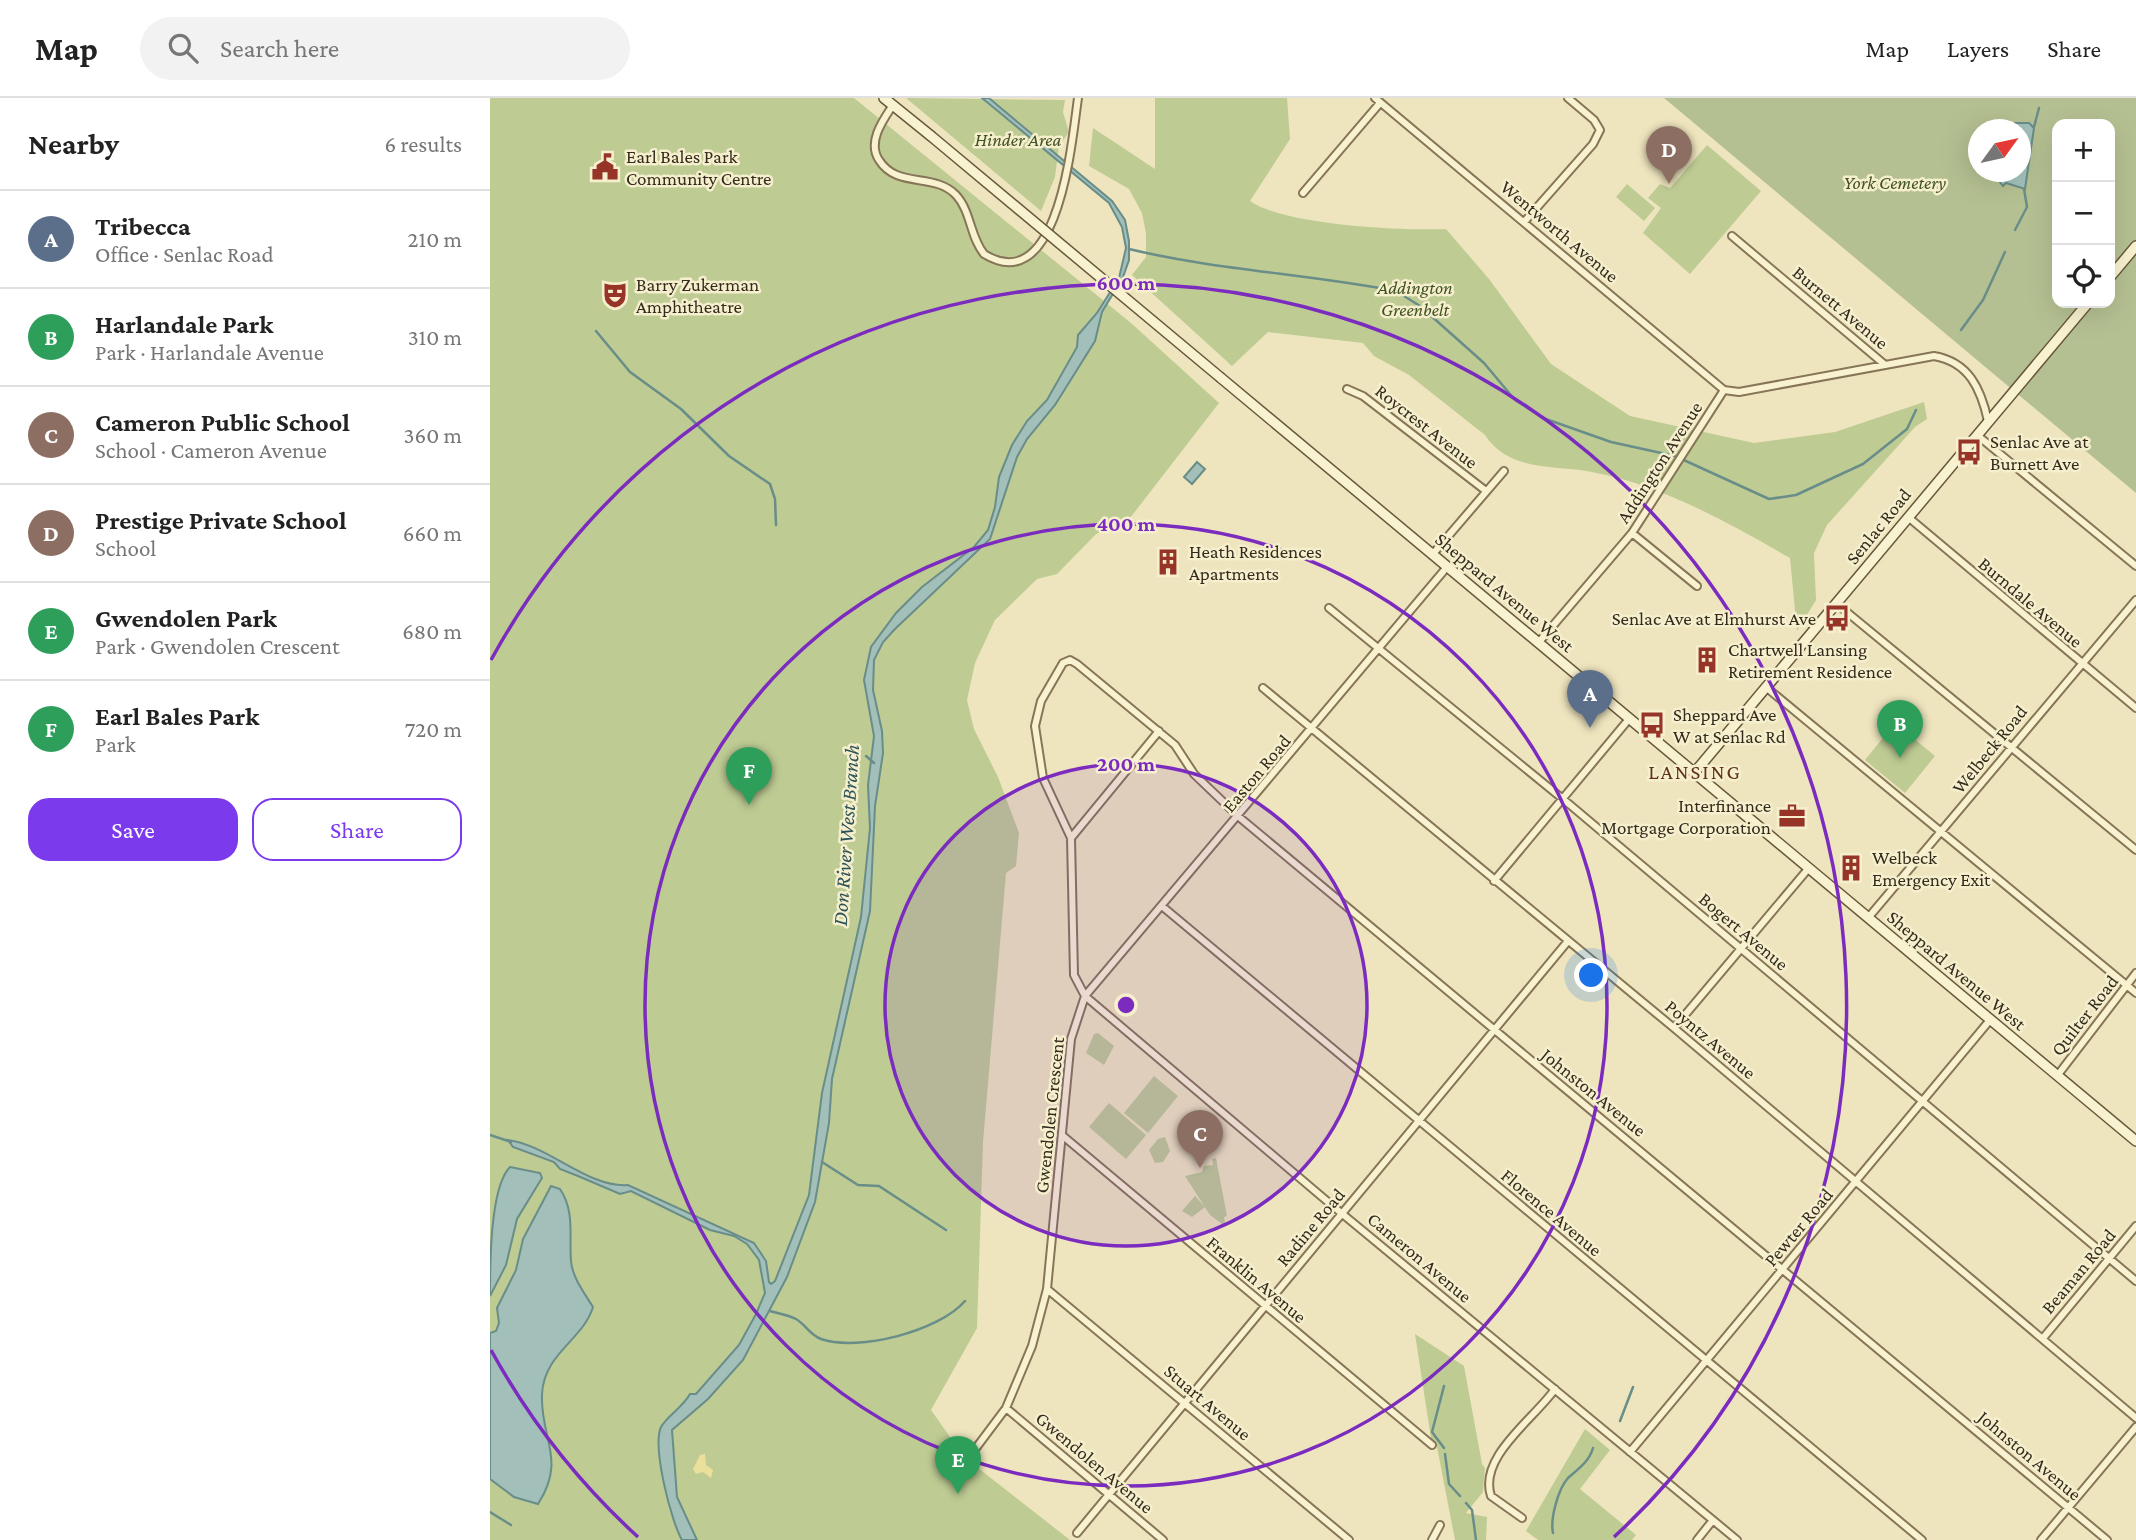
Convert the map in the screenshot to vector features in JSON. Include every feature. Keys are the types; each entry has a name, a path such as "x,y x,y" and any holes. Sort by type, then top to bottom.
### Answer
{"main road":[{"name":"Sheppard Avenue West","path":"884,98 2136,1141"},
{"path":"2115,271 2136,246"},
{"name":"Senlac Road","path":"1695,772 2084,308"}],"street":[{"path":"893,105 874,141 880,162 892,174 938,185 955,194 963,206 978,247 992,258 1014,262 1040,246 1055,219 1071,148 1078,98"},
{"path":"1525,221 1593,144 1600,130 1594,120 1568,98"},
{"path":"1303,193 1377,100"},
{"name":"Wentworth Avenue","path":"1377,100 1724,390"},
{"name":"Burnett Avenue","path":"1732,236 1884,364 1934,356 1951,359 1972,378 1988,421"},
{"name":"Addington Avenue","path":"1539,642 1632,533 1724,390 1739,392 1884,364"},
{"name":"Roycrest Avenue","path":"1347,389 1363,396 1486,491"},
{"path":"1978,435 2136,566"},
{"path":"1432,555 1504,471"},
{"name":"Burndale Avenue","path":"1908,517 2080,664 2136,708"},
{"path":"1632,533 1697,586"},
{"name":"Easton Road","path":"1085,996 1313,730 1447,567"},
{"name":"Welbeck Road","path":"1868,918 2136,600"},
{"path":"1837,604 2136,850"},
{"name":"Bogert Avenue","path":"1329,608 1562,799 2136,1281"},
{"name":"Johnston Avenue","path":"1071,838 1043,778 1035,726 1041,701 1063,663 1070,660 1175,745 1194,775 1239,817 2107,1540"},
{"name":"Poyntz Avenue","path":"1263,688 2044,1337 2136,1418"},
{"path":"1767,688 2136,993"},
{"path":"1494,881 1629,719"},
{"path":"1085,996 1074,975 1071,838 1159,731"},
{"path":"1674,1028 1808,869"},
{"name":"Florence Avenue","path":"1163,907 1922,1540"},
{"name":"Radine Road","path":"1077,1533 1568,941"},
{"name":"Quilter Road","path":"2057,1076 2136,973"},
{"name":"Gwendolen Crescent","path":"973,1452 1006,1408 1032,1346 1047,1289 1071,1039 1085,996"},
{"name":"Cameron Avenue","path":"1085,996 1341,1213 1737,1540"},
{"name":"Pewter Road","path":"1630,1452 1990,1020"},
{"name":"Franklin Avenue","path":"1063,1136 1432,1445"},
{"name":"Beaman Road","path":"2044,1337 2136,1226"},
{"name":"Stuart Avenue","path":"1047,1289 1349,1540"},
{"path":"1522,1518 1491,1496 1488,1472 1495,1459 1555,1389"},
{"name":"Gwendolen Avenue","path":"1006,1408 1163,1540"},
{"path":"2041,1540 2136,1427"},
{"path":"1697,1540 1713,1520"},
{"path":"1432,1540 1440,1524"}],"green space":[{"path":"490,98 854,98 1131,323 1219,403 1130,518 1096,534 1057,574 1037,579 995,620 975,663 967,700 974,729 998,777 1019,833 1016,866 1006,873 983,1142 977,1328 931,1410 964,1457 1070,1540 490,1540"},
{"name":"Hinder Area","path":"906,98 1065,100 1063,112 1069,132 1059,146 1055,177 1041,211"},
{"name":"Addington Greenbelt","path":"1155,98 1287,98 1290,139 1250,201 1266,209 1315,221 1402,229 1446,229 1489,279 1551,364 1630,416 1754,443 1835,432 1924,402 1927,419 1915,427 1827,525 1814,553 1816,600 1797,631 1790,558 1719,519 1644,486 1592,472 1533,465 1506,455 1409,375 1374,356 1363,343 1268,332 1232,366 1132,275 1146,257 1146,233 1142,213 1129,189 1089,166 1093,128 1155,169"},
{"name":"York Cemetery","path":"1664,98 2136,98 2136,493"},
{"path":"1707,145 1761,191 1690,274 1643,233 1661,208 1648,198 1660,184 1670,188"},
{"path":"1627,184 1655,208 1644,221 1616,197"},
{"path":"1895,723 1935,756 1905,793 1865,760"},
{"path":"1098,1033 1114,1046 1104,1065 1086,1053 1094,1034"},
{"path":"1154,1076 1178,1096 1148,1133 1124,1113"},
{"path":"1109,1103 1146,1135 1126,1159 1089,1127"},
{"path":"1165,1137 1170,1151 1163,1162 1155,1163 1149,1150 1158,1139"},
{"path":"1216,1158 1227,1216 1224,1217 1226,1227 1210,1215 1185,1176 1202,1172 1204,1166 1213,1165 1212,1159"},
{"path":"1195,1196 1205,1207 1192,1217 1182,1211"},
{"path":"1415,1334 1464,1366 1482,1464 1485,1468 1483,1492 1466,1513 1487,1517 1486,1540 1455,1540 1437,1447 1432,1445"},
{"path":"1585,1429 1610,1450 1580,1489 1636,1535 1632,1540 1538,1540 1526,1531"}],"sand":[{"path":"705,1454 706,1465 713,1470 711,1478 703,1472 696,1474 693,1469 700,1455"}],"water":[{"path":"982,98 989,98 1112,201 1125,220 1129,260 1123,277 1102,312 1095,341 1055,405 1027,439 1017,457 990,539 895,629 883,642 874,660 873,690 882,731 883,753 875,806 870,911 832,1079 829,1123 815,1202 787,1277 743,1360 708,1399 672,1430 677,1497 697,1540 682,1540 664,1484 659,1450 661,1427 690,1394 696,1394 739,1345 765,1293 759,1260 747,1244 734,1236 710,1230 631,1191 620,1194 560,1169 554,1162 513,1147 508,1140 539,1150 598,1180 628,1185 754,1243 766,1261 769,1282 771,1284 775,1281 809,1195 822,1093 861,917 870,828 868,785 874,736 864,680 871,647 896,613 922,587 974,547 988,530 995,507 999,477 1012,445 1027,421 1047,400 1077,347 1078,335 1097,313 1119,278 1126,248 1122,227 1109,203"},
{"path":"2031,125 2034,128 2031,148"},
{"path":"2000,182 2026,182 2025,189 2006,183 2003,186"},
{"path":"1197,462 1205,469 1192,484 1184,477"},
{"path":"510,1167 540,1173 542,1178 517,1219 506,1265 490,1296 495,1208 503,1177"},
{"path":"551,1186 560,1189 565,1197 570,1224 572,1267 579,1285 593,1307 581,1329 556,1357 544,1380 542,1410 550,1449 551,1474 538,1504 514,1497 490,1479 490,1333 496,1331 499,1323 497,1308 516,1270 523,1239"}],"waterway":[{"path":"2034,127 2039,108"},
{"path":"2015,230 2027,207 2024,189"},
{"path":"1129,249 1195,262 1396,291 1420,306 1484,363 1515,400 1543,418 1611,442 1675,456 1769,499 1796,495 1863,464 1907,429 1916,410"},
{"path":"1961,330 1983,300 2005,252"},
{"path":"596,331 630,372 681,409 729,456 770,484 775,499 776,525"},
{"name":"Don River West Branch","path":"866,756 874,763"},
{"path":"490,1135 511,1142"},
{"path":"822,1162 858,1185 879,1186 946,1230"},
{"path":"770,1311 796,1319 821,1339 856,1343 876,1341 918,1330 953,1312 965,1301"},
{"path":"1444,1386 1432,1432 1444,1448"},
{"path":"1620,1421 1633,1387"},
{"path":"1553,1533 1554,1512 1561,1489 1568,1478 1586,1461 1593,1448"},
{"path":"1445,1454 1449,1484 1460,1496"},
{"path":"1466,1503 1472,1510 1476,1540"},
{"path":"490,1512 511,1525"}],"place":[{"name":"Earl Bales Park Community Centre","path":"605,167"},
{"name":"Prestige Private School","path":"1669,184"},
{"name":"Barry Zukerman Amphitheatre","path":"615,295"},
{"name":"Senlac Ave at Burnett Ave","path":"1969,452"},
{"name":"Heath Residences Apartments","path":"1168,562"},
{"name":"Senlac Ave at Elmhurst Ave","path":"1837,618"},
{"name":"Chartwell Lansing Retirement Residence","path":"1707,660"},
{"name":"Sheppard Ave W at Senlac Rd","path":"1652,725"},
{"name":"Tribecca","path":"1590,728"},
{"name":"Harlandale Park","path":"1900,758"},
{"name":"Earl Bales Park","path":"749,805"},
{"name":"Interfinance Mortgage Corporation","path":"1792,816"},
{"name":"Welbeck Emergency Exit","path":"1851,868"},
{"name":"Cameron Public School","path":"1200,1168"},
{"name":"Gwendolen Park","path":"958,1494"}],"district":[{"name":"LANSING","path":"1695,772"}]}
